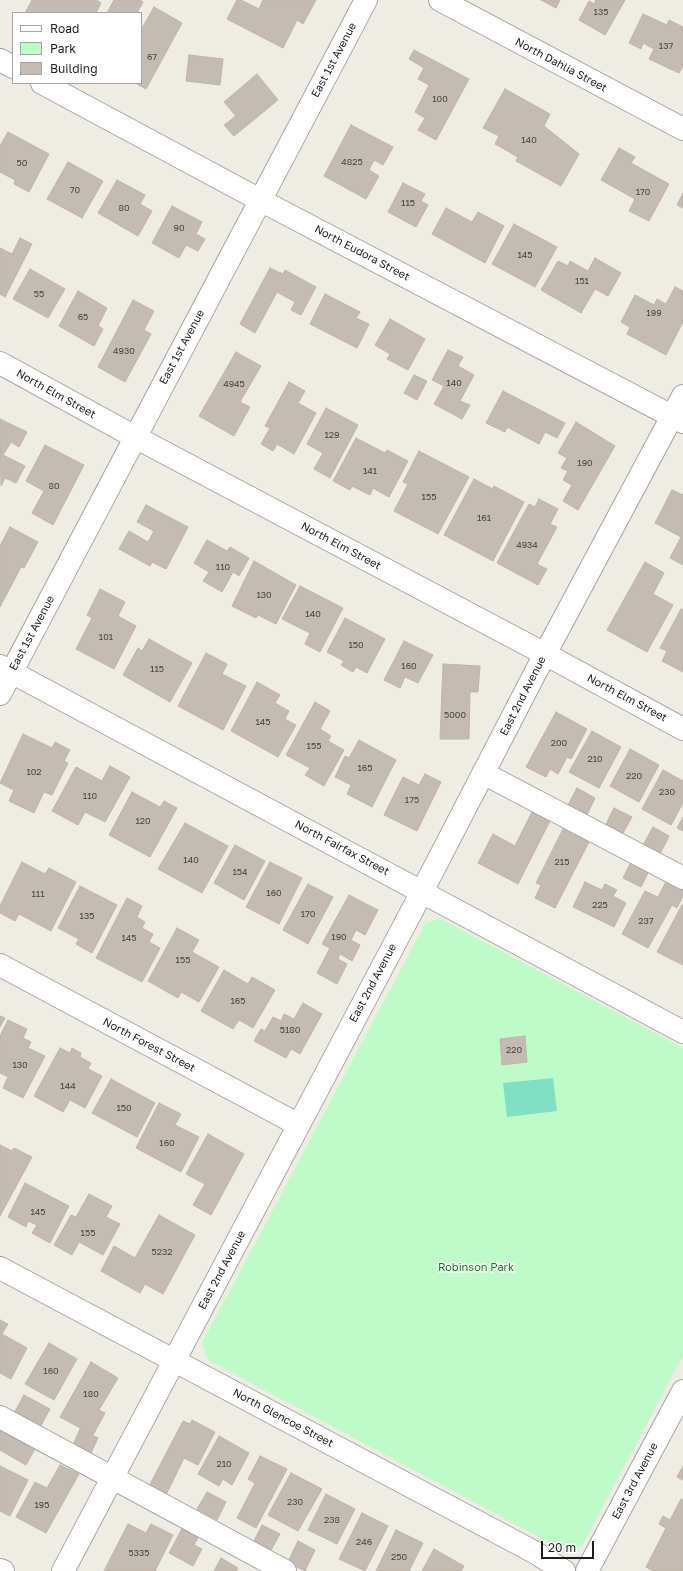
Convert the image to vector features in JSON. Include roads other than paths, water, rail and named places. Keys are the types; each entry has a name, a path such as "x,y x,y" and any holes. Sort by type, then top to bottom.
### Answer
{"street":[{"name":"East 1st Avenue","path":"0,694 6,669 135,437 366,0"},
{"name":"North Dahlia Street","path":"440,0 683,129"},
{"path":"0,60 12,66"},
{"name":"North Eudora Street","path":"44,84 260,200 678,419"},
{"name":"North Elm Street","path":"0,363 135,437 545,654 683,729"},
{"name":"East 2nd Avenue","path":"64,1571 545,654 678,419 683,396"},
{"name":"North Fairfax Street","path":"6,669 683,1032"},
{"path":"483,773 683,878"},
{"name":"North Forest Street","path":"0,965 299,1125"},
{"name":"North Glencoe Street","path":"0,1268 536,1553 564,1571"},
{"name":"East 3rd Avenue","path":"587,1571 683,1391"},
{"path":"0,1417 285,1571"}],"park label":[{"name":"Robinson Park","path":"476,1268"}]}
